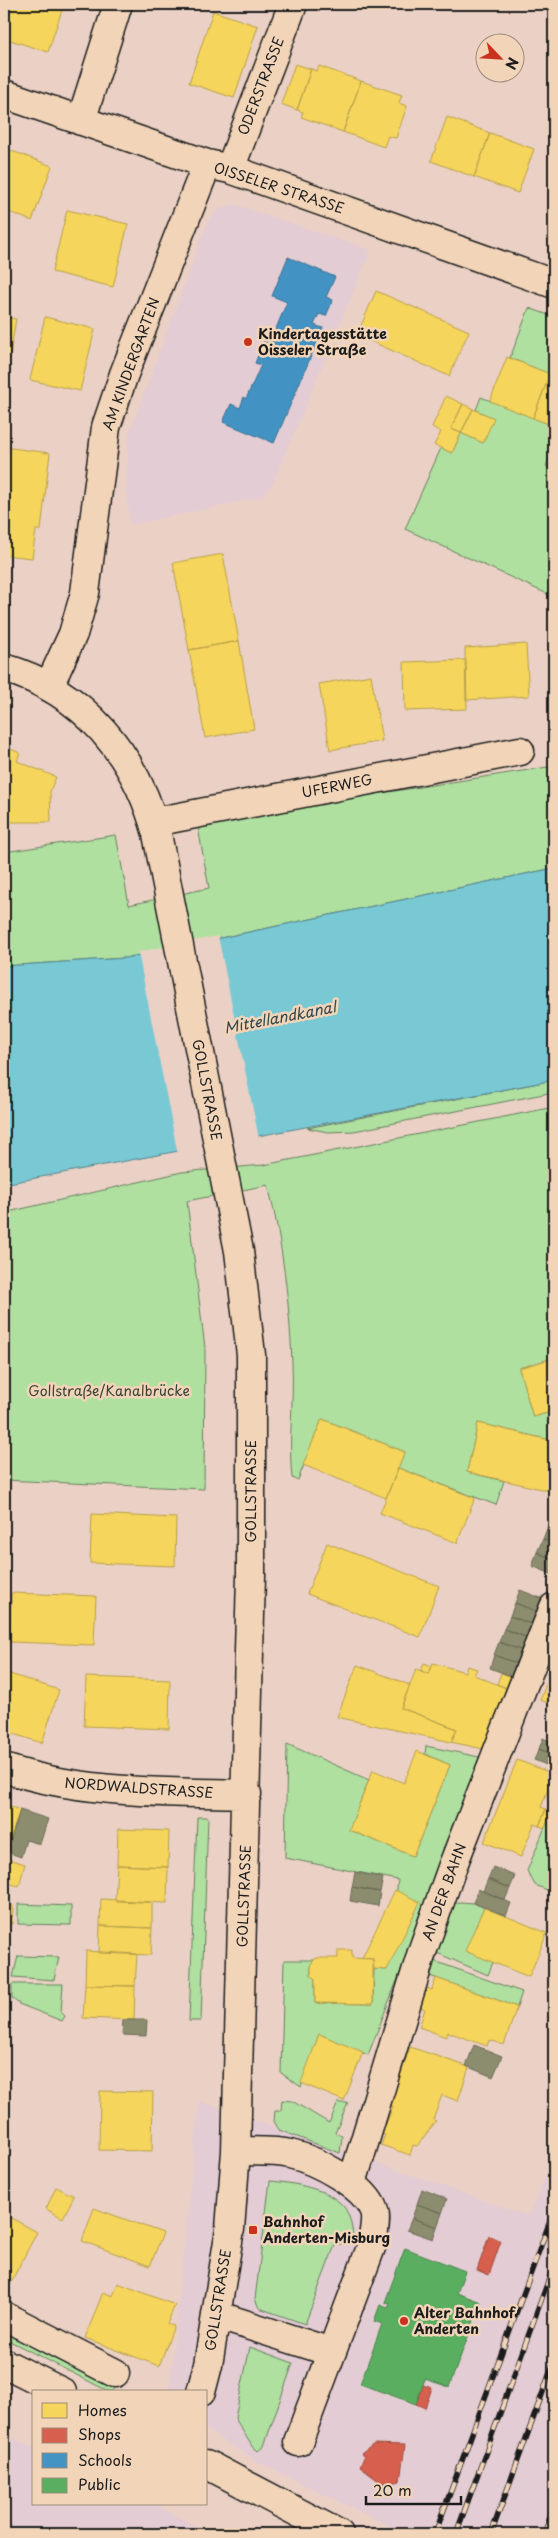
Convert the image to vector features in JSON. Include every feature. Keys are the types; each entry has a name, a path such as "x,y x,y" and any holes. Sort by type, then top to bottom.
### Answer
{"street":[{"path":"80,121 118,4"},
{"name":"ODERSTRASSE","path":"218,167 293,4"},
{"name":"OISSELER STRASSE","path":"4,94 554,284"},
{"name":"AM KINDERGARTEN","path":"49,686 73,634 85,593 106,427 124,374 218,167"},
{"name":"GOLLSTRASSE","path":"4,668 49,686 81,708 113,742 142,790 154,822 239,1251 251,1356 252,1492 247,1794 236,2151 230,2229 201,2390"},
{"name":"UFERWEG","path":"154,822 520,751"},
{"name":"AN DER BAHN","path":"352,2183 422,1952 456,1858 554,1607"},
{"name":"NORDWALDSTRASSE","path":"4,1768 46,1780 80,1786 247,1794"},
{"path":"236,2151 289,2154 352,2183 367,2198 375,2212 372,2242 298,2442"},
{"path":"216,2315 331,2352"},
{"path":"4,2316 116,2373"},
{"path":"4,2363 58,2390"},
{"path":"208,2465 332,2531"}],"shaded area":[{"name":"Kindertagesstätte Oisseler Straße","path":"234,204 371,250 273,483 262,497 131,525 126,493 129,434 208,220 220,208"},
{"path":"199,2101 529,2216 554,2154 554,2534 402,2534 402,2532 261,2464 208,2431 208,2390 169,2390"},
{"path":"4,2434 32,2447 32,2506 158,2506 209,2534 4,2534"}],"green space":[{"path":"529,308 554,317 554,376 510,358"},
{"path":"481,397 554,426 554,445 546,466 554,470 554,597 405,529 441,448 452,453 461,433 483,443 493,418 476,410"},
{"path":"554,766 554,868 125,958 4,966 4,852 116,835 129,905 209,888 197,822"},
{"path":"554,1080 554,1092 354,1131 328,1132 307,1128"},
{"name":"Gollstraße/Kanalbrücke","path":"554,1107 554,1358 519,1368 533,1417 554,1411 554,1441 478,1423 467,1472 504,1481 496,1505 398,1468 405,1452 322,1419 298,1480 292,1478 291,1341 281,1250 268,1185 187,1201 205,1348 204,1489 4,1480 4,1213 182,1172 264,1165"},
{"path":"287,1744 369,1780 349,1830 413,1856 450,1765 425,1754 426,1746 484,1758 368,2055 319,2034 301,2087 281,2073 284,1960 315,1960 311,1964 311,1975 315,1979 315,2003 373,2004 374,1969 387,1970 398,1880 285,1858"},
{"path":"554,1805 554,1893 535,1885 527,1871"},
{"path":"197,1817 208,1817 201,2021 189,2021"},
{"path":"460,1902 473,1903 484,1907 466,1951 493,1962 488,1975 437,1953 452,1904"},
{"path":"18,1904 71,1906 71,1925 18,1924"},
{"path":"18,1956 59,1957 54,1980 13,1977"},
{"path":"434,1961 522,1992 517,2007 430,1976"},
{"path":"12,1984 63,1984 61,2012 65,2016 62,2021 19,2004 12,1998"},
{"path":"282,2100 292,2101 329,2123 338,2103 348,2103 335,2133 342,2136 340,2153 279,2130 274,2121 275,2111 281,2111"},
{"path":"270,2181 299,2185 329,2195 344,2207 351,2223 354,2241 335,2245 305,2324 259,2308 255,2299"},
{"path":"4,2329 113,2384 115,2387 113,2390 107,2390 4,2338"},
{"path":"250,2347 293,2363 264,2446 258,2451 253,2448 235,2418"}],"water":[{"name":"Mittellandkanal","path":"554,868 554,1080 4,1184 4,966 125,958"}],"pier":[{"path":"218,936 259,1139 178,1155 138,952"}],"building: Homes":[{"path":"10,4 64,4 48,52 4,38 4,22"},
{"path":"213,11 258,26 234,98 189,83"},
{"path":"295,64 311,69 297,110 281,104"},
{"path":"319,66 361,81 343,132 301,117 303,112 297,110 311,69 317,71"},
{"path":"361,81 402,95 399,103 407,106 396,138 388,136 384,147 343,132"},
{"path":"447,117 490,133 474,177 431,161"},
{"path":"490,133 534,149 518,193 474,177"},
{"path":"4,148 52,166 32,221 4,210"},
{"path":"67,210 128,224 113,287 52,272"},
{"path":"376,291 469,331 449,376 357,335"},
{"path":"4,317 16,319 4,390"},
{"path":"45,317 95,329 80,391 30,380"},
{"path":"507,357 550,374 533,418 490,401"},
{"path":"550,374 554,376 554,426 533,418"},
{"path":"446,396 463,404 451,429 461,433 452,453 434,445 441,432 432,427"},
{"path":"463,404 473,409 461,433 451,429"},
{"path":"473,409 494,418 483,443 461,433"},
{"path":"4,447 50,453 41,530 36,530 32,558 4,555"},
{"path":"223,554 239,641 189,650 173,563"},
{"path":"239,641 254,729 205,738 189,650"},
{"path":"526,644 529,696 466,700 465,648"},
{"path":"466,660 467,709 405,711 404,662"},
{"path":"371,675 382,741 330,750 319,684"},
{"path":"4,746 20,753 17,761 56,777 50,791 51,822 9,822 9,815 4,813"},
{"path":"554,1358 554,1411 533,1417 519,1368"},
{"path":"322,1419 405,1452 386,1498 303,1465"},
{"path":"478,1423 554,1441 554,1471 550,1491 467,1472"},
{"path":"398,1468 475,1498 457,1543 380,1513"},
{"path":"92,1514 176,1518 175,1566 90,1563"},
{"path":"327,1543 439,1586 420,1637 307,1594"},
{"path":"11,1593 96,1596 94,1645 10,1642"},
{"path":"424,1663 432,1666 429,1674 421,1671"},
{"path":"433,1663 465,1672 467,1666 477,1669 474,1675 511,1690 488,1750 451,1742 457,1729 401,1708 416,1669 429,1674"},
{"path":"554,1664 554,1705 540,1700"},
{"path":"357,1665 410,1685 401,1708 457,1729 451,1742 337,1717"},
{"path":"4,1672 59,1690 42,1743 4,1731"},
{"path":"501,1673 516,1678 511,1690 497,1684"},
{"path":"86,1677 170,1680 169,1729 84,1726"},
{"path":"417,1751 450,1765 413,1856 349,1830 373,1770 404,1783"},
{"path":"517,1760 554,1774 541,1807 546,1809 539,1826 534,1824 521,1857 484,1842"},
{"path":"5,1805 20,1810 4,1859 4,1809"},
{"path":"546,1809 551,1812 545,1828 539,1826"},
{"path":"118,1829 169,1831 168,1867 117,1865"},
{"path":"4,1858 25,1864 19,1886 4,1882"},
{"path":"117,1865 168,1867 167,1903 115,1901"},
{"path":"395,1890 420,1902 387,1970 374,1969 373,1959 362,1958"},
{"path":"101,1899 152,1902 152,1928 100,1926"},
{"path":"4,1905 13,1905 12,1924 4,1923"},
{"path":"484,1907 547,1933 529,1977 465,1951"},
{"path":"100,1926 152,1928 151,1955 99,1953"},
{"path":"338,1950 352,1950 352,1958 373,1959 373,2004 315,2003 315,1979 311,1975 311,1964 316,1958 338,1958"},
{"path":"86,1951 137,1954 135,1986 85,1985"},
{"path":"436,1978 517,2007 504,2045 489,2040 487,2046 448,2032 446,2037 419,2027 425,2009 420,2007 426,1988 432,1990"},
{"path":"85,1985 135,1986 134,2020 83,2018"},
{"path":"319,2034 363,2052 344,2101 301,2083"},
{"path":"410,2047 469,2067 458,2101 442,2095 433,2120 436,2121 417,2146 413,2145 410,2155 381,2145 385,2135 382,2134 393,2106 390,2105"},
{"path":"100,2091 153,2092 152,2151 99,2150"},
{"path":"56,2187 74,2196 63,2218 46,2209"},
{"path":"94,2208 163,2233 150,2266 82,2241"},
{"path":"4,2214 37,2232 10,2284 4,2281"},
{"path":"118,2283 175,2305 167,2324 174,2326 159,2366 85,2338 103,2292 113,2296"}],"building: Shops":[{"path":"489,2236 501,2241 489,2275 477,2270"},
{"path":"423,2385 432,2388 425,2408 416,2404"},
{"path":"374,2444 405,2445 400,2481 384,2485 360,2467 364,2457 361,2454"}],"building: Schools":[{"path":"288,257 335,277 326,297 333,300 326,316 319,314 314,325 323,328 274,443 223,422 231,404 240,408 244,397 246,399 261,365 255,363 266,336 272,338 287,302 272,296"}],"building: Public":[{"path":"405,2248 465,2271 457,2293 481,2302 449,2387 425,2379 416,2404 360,2384 382,2324 374,2321 380,2305 388,2308 390,2303 385,2302"}],"building: Industry":[{"path":"548,1526 554,1528 554,1544 543,1539"},
{"path":"543,1539 554,1544 554,1560 537,1552"},
{"path":"537,1552 554,1560 554,1575 532,1566"},
{"path":"520,1590 546,1600 541,1613 515,1603"},
{"path":"515,1603 541,1613 536,1626 510,1616"},
{"path":"510,1616 536,1626 531,1639 504,1629"},
{"path":"504,1629 531,1639 526,1652 499,1642"},
{"path":"499,1642 526,1652 521,1665 494,1655"},
{"path":"494,1655 521,1665 516,1678 490,1668"},
{"path":"543,1738 554,1743 554,1755 539,1749"},
{"path":"539,1749 554,1755 554,1768 534,1760"},
{"path":"20,1810 48,1819 40,1844 26,1840 21,1857 7,1852"},
{"path":"493,1867 515,1876 510,1888 488,1879"},
{"path":"355,1872 383,1878 380,1892 352,1887"},
{"path":"488,1879 510,1888 505,1900 483,1891"},
{"path":"352,1887 380,1892 378,1906 350,1901"},
{"path":"478,1889 511,1903 506,1916 473,1903"},
{"path":"123,2020 147,2020 146,2036 122,2035"},
{"path":"474,2045 502,2056 493,2077 466,2066"},
{"path":"422,2189 447,2199 442,2213 417,2204"},
{"path":"417,2204 442,2213 437,2227 412,2218"},
{"path":"412,2218 437,2227 433,2239 407,2230"}],"railway":[{"path":"435,2534 554,2210"},
{"path":"456,2534 554,2265"},
{"path":"491,2534 554,2362"},
{"path":"544,2534 554,2507"}],"place":[{"name":"Kindertagesstätte Oisseler Straße","path":"248,342"},
{"name":"Bahnhof Anderten-Misburg","path":"253,2230"},
{"name":"Alter Bahnhof Anderten","path":"404,2321"}]}
